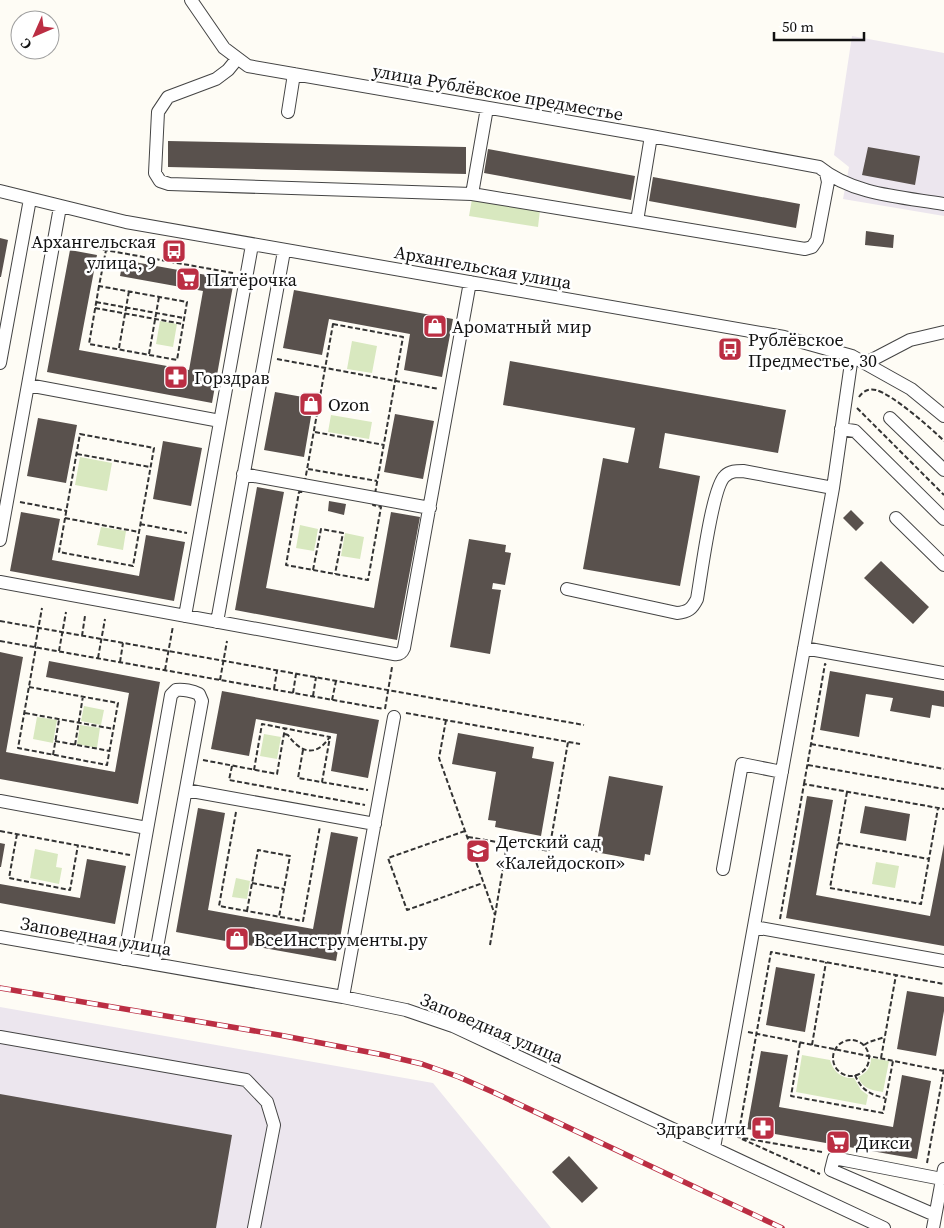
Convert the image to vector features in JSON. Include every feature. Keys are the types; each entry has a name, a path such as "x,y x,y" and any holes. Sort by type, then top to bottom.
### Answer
{"street":[{"name":"улица Рублёвское предместье","path":"191,0 224,48 248,66 819,167 826,174 855,188 944,204"},
{"path":"237,59 228,70 216,79 168,97 158,112 155,173 160,181 169,184 472,194 805,248 812,247 817,240 828,182 826,174"},
{"path":"288,112 294,74"},
{"path":"472,194 487,108"},
{"path":"637,221 651,136"},
{"name":"Архангельская улица","path":"0,191 126,222 784,337 852,356 911,389 944,416"},
{"path":"0,363 30,199"},
{"path":"0,540 60,207"},
{"path":"180,615 220,421 252,245"},
{"path":"217,622 284,251"},
{"path":"0,582 398,655 404,648 470,282"},
{"path":"866,363 910,340 944,332"},
{"path":"714,1148 833,488 852,356"},
{"path":"28,385 220,421"},
{"path":"890,418 944,470"},
{"path":"841,429 856,431 944,519"},
{"path":"567,589 677,613 686,612 693,607 697,599 715,494 724,476 733,471 743,472 833,488"},
{"path":"243,474 430,508"},
{"path":"896,518 944,565"},
{"path":"804,648 944,673"},
{"path":"124,958 171,695 179,689 196,692 202,697 154,964"},
{"path":"344,997 393,712"},
{"path":"723,869 742,764 782,772"},
{"path":"186,790 375,824"},
{"path":"0,801 147,828"},
{"path":"754,927 944,961"},
{"name":"Заповедная улица","path":"0,937 344,997 406,1010 453,1026 884,1228"},
{"path":"0,1037 246,1080 267,1102 274,1125 254,1228"},
{"path":"933,1228 943,1174 924,1175 834,1158 831,1170 935,1215"}],"path":[{"path":"67,236 66,243 237,274"},
{"path":"99,286 187,302 177,360 89,344 96,302 99,286 106,250"},
{"path":"119,349 129,291"},
{"path":"149,354 159,297"},
{"path":"96,302 184,318"},
{"path":"95,308 183,324"},
{"path":"309,458 333,324 377,332 403,337 379,471"},
{"path":"284,360 438,389"},
{"path":"314,432 384,445"},
{"path":"80,434 154,448 132,566 59,552 77,454 80,434"},
{"path":"77,454 150,467"},
{"path":"307,468 377,481"},
{"path":"25,503 67,511"},
{"path":"296,509 286,565 313,570 368,580 378,524"},
{"path":"65,518 139,532"},
{"path":"140,524 184,532"},
{"path":"313,570 321,529 343,533 336,574"},
{"path":"29,687 118,703 107,765 18,748 42,608"},
{"path":"59,651 66,612"},
{"path":"165,670 168,651 180,615"},
{"path":"82,636 85,616"},
{"path":"98,658 105,619"},
{"path":"0,621 584,725"},
{"path":"0,641 580,744"},
{"path":"220,680 227,641"},
{"path":"120,662 123,643"},
{"path":"393,712 388,690 394,654"},
{"path":"779,921 825,664 834,666"},
{"path":"274,689 277,671"},
{"path":"293,693 296,674"},
{"path":"313,696 316,677"},
{"path":"332,700 336,681"},
{"path":"75,745 83,696"},
{"path":"24,713 114,729"},
{"path":"53,755 59,719"},
{"path":"446,720 439,758 495,915"},
{"path":"254,770 262,724 330,736"},
{"path":"247,768 277,774 285,728"},
{"path":"284,734 288,735 303,750 316,750 322,747 330,736"},
{"path":"322,782 330,736"},
{"path":"55,741 110,751"},
{"path":"467,836 549,851 568,742"},
{"path":"811,744 944,769"},
{"path":"303,750 298,778 370,791"},
{"path":"807,765 944,789"},
{"path":"232,766 229,780 368,805"},
{"path":"804,784 944,809"},
{"path":"847,792 830,888 903,901 921,904 938,808"},
{"path":"236,811 219,906 279,917 303,921 320,826"},
{"path":"0,831 89,847"},
{"path":"465,831 388,858 407,910 484,883"},
{"path":"17,834 9,878 70,890 78,845"},
{"path":"838,843 929,859"},
{"path":"490,945 507,844"},
{"path":"246,911 258,850 290,856 279,917"},
{"path":"252,883 284,889"},
{"path":"824,1153 738,1137 772,952 944,984"},
{"path":"812,1045 826,962"},
{"path":"881,1058 896,975"},
{"path":"736,1030 944,1070 924,1175"},
{"path":"864,1046 878,1037 885,1037"},
{"path":"857,1040 864,1046 869,1056 868,1065 865,1070 856,1075 845,1074 836,1067 834,1061 836,1049 844,1041 857,1040"},
{"path":"800,1042 791,1096 883,1113 893,1061"},
{"path":"856,1075 863,1088 871,1095 886,1098"}],"shaded area":[{"path":"852,36 944,53 944,216 843,199 849,167 834,155"},
{"path":"0,1007 433,1083 551,1228 0,1228"}],"green space":[{"path":"472,199 540,210 538,227 469,216"},
{"path":"160,321 177,324 173,347 156,344"},
{"path":"352,341 377,346 372,373 347,369"},
{"path":"331,415 372,422 369,439 328,432"},
{"path":"80,457 112,463 107,491 75,485"},
{"path":"300,525 318,529 314,551 296,548"},
{"path":"101,527 126,531 123,550 97,545"},
{"path":"345,533 364,537 360,559 341,556"},
{"path":"84,706 104,710 101,725 81,721"},
{"path":"37,717 57,720 53,743 33,739"},
{"path":"80,725 100,728 97,748 77,744"},
{"path":"264,734 281,737 277,759 260,756"},
{"path":"35,849 58,854 56,867 62,868 59,884 30,878"},
{"path":"876,862 899,866 895,888 872,884"},
{"path":"236,878 250,881 247,899 232,897"},
{"path":"802,1055 830,1060 838,1074 854,1078 861,1090 868,1095 866,1105 796,1092"},
{"path":"871,1058 889,1061 883,1092 871,1090 858,1077 868,1069"}],"building":[{"path":"168,141 466,147 466,174 168,167"},
{"path":"868,147 920,156 915,185 862,175"},
{"path":"488,149 635,176 631,200 484,173"},
{"path":"653,177 800,204 796,228 649,201"},
{"path":"866,231 894,235 893,248 865,245"},
{"path":"0,238 8,240 1,277 0,277"},
{"path":"70,250 97,255 79,350 189,370 203,291 120,276 123,260 234,280 212,403 47,372"},
{"path":"294,290 453,319 442,377 404,370 410,334 329,319 322,355 283,348"},
{"path":"510,361 786,410 778,453 665,433 659,468 700,476 680,586 583,569 603,458 628,463 635,428 503,405"},
{"path":"275,392 314,399 304,457 264,450"},
{"path":"395,414 434,421 423,479 384,472"},
{"path":"38,418 77,425 66,483 27,476"},
{"path":"163,441 202,448 191,506 153,499"},
{"path":"257,487 284,492 266,588 374,608 391,512 420,517 397,640 235,610"},
{"path":"329,501 346,504 344,515 328,511"},
{"path":"851,510 864,523 856,531 843,518"},
{"path":"21,512 60,519 52,560 139,576 146,535 185,542 174,601 10,571"},
{"path":"469,539 506,545 505,552 511,553 505,585 493,583 492,589 501,590 490,654 450,647"},
{"path":"881,561 929,607 913,624 864,578"},
{"path":"0,652 23,657 6,752 115,772 129,693 46,677 49,661 160,682 138,804 0,779"},
{"path":"830,671 944,691 944,707 932,705 930,718 890,711 893,698 866,694 859,737 820,730"},
{"path":"222,691 379,720 368,778 331,771 337,734 256,719 249,756 211,749"},
{"path":"458,733 534,747 532,758 554,762 541,836 495,827 496,821 488,820 496,772 452,764"},
{"path":"609,776 663,786 650,855 645,854 644,861 595,852"},
{"path":"807,796 833,800 816,895 930,916 944,844 944,946 786,918"},
{"path":"865,806 910,814 906,841 860,833"},
{"path":"198,808 225,813 208,910 313,929 331,832 358,837 336,961 176,932"},
{"path":"0,843 5,844 1,867 0,867"},
{"path":"87,859 126,866 115,924 0,903 0,884 80,898"},
{"path":"776,967 815,974 805,1032 766,1025"},
{"path":"907,991 944,997 944,1011 936,1056 897,1049"},
{"path":"761,1051 788,1055 779,1107 893,1127 902,1075 931,1081 917,1159 747,1129"},
{"path":"0,1094 232,1135 216,1228 0,1228"},
{"path":"569,1156 598,1188 582,1203 552,1172"}],"railway":[{"path":"0,988 279,1035 422,1064 459,1077 495,1093 782,1228"}],"place":[{"name":"Архангельская улица, 9","path":"174,251"},
{"name":"Пятёрочка","path":"188,279"},
{"name":"Ароматный мир","path":"435,326"},
{"name":"Рублёвское Предместье, 30","path":"730,349"},
{"name":"Горздрав","path":"176,377"},
{"name":"Ozon","path":"311,404"},
{"name":"Детский сад «Калейдоскоп»","path":"478,851"},
{"name":"ВсеИнструменты.ру","path":"237,939"},
{"name":"Здравсити","path":"763,1128"},
{"name":"Дикси","path":"838,1142"}]}
